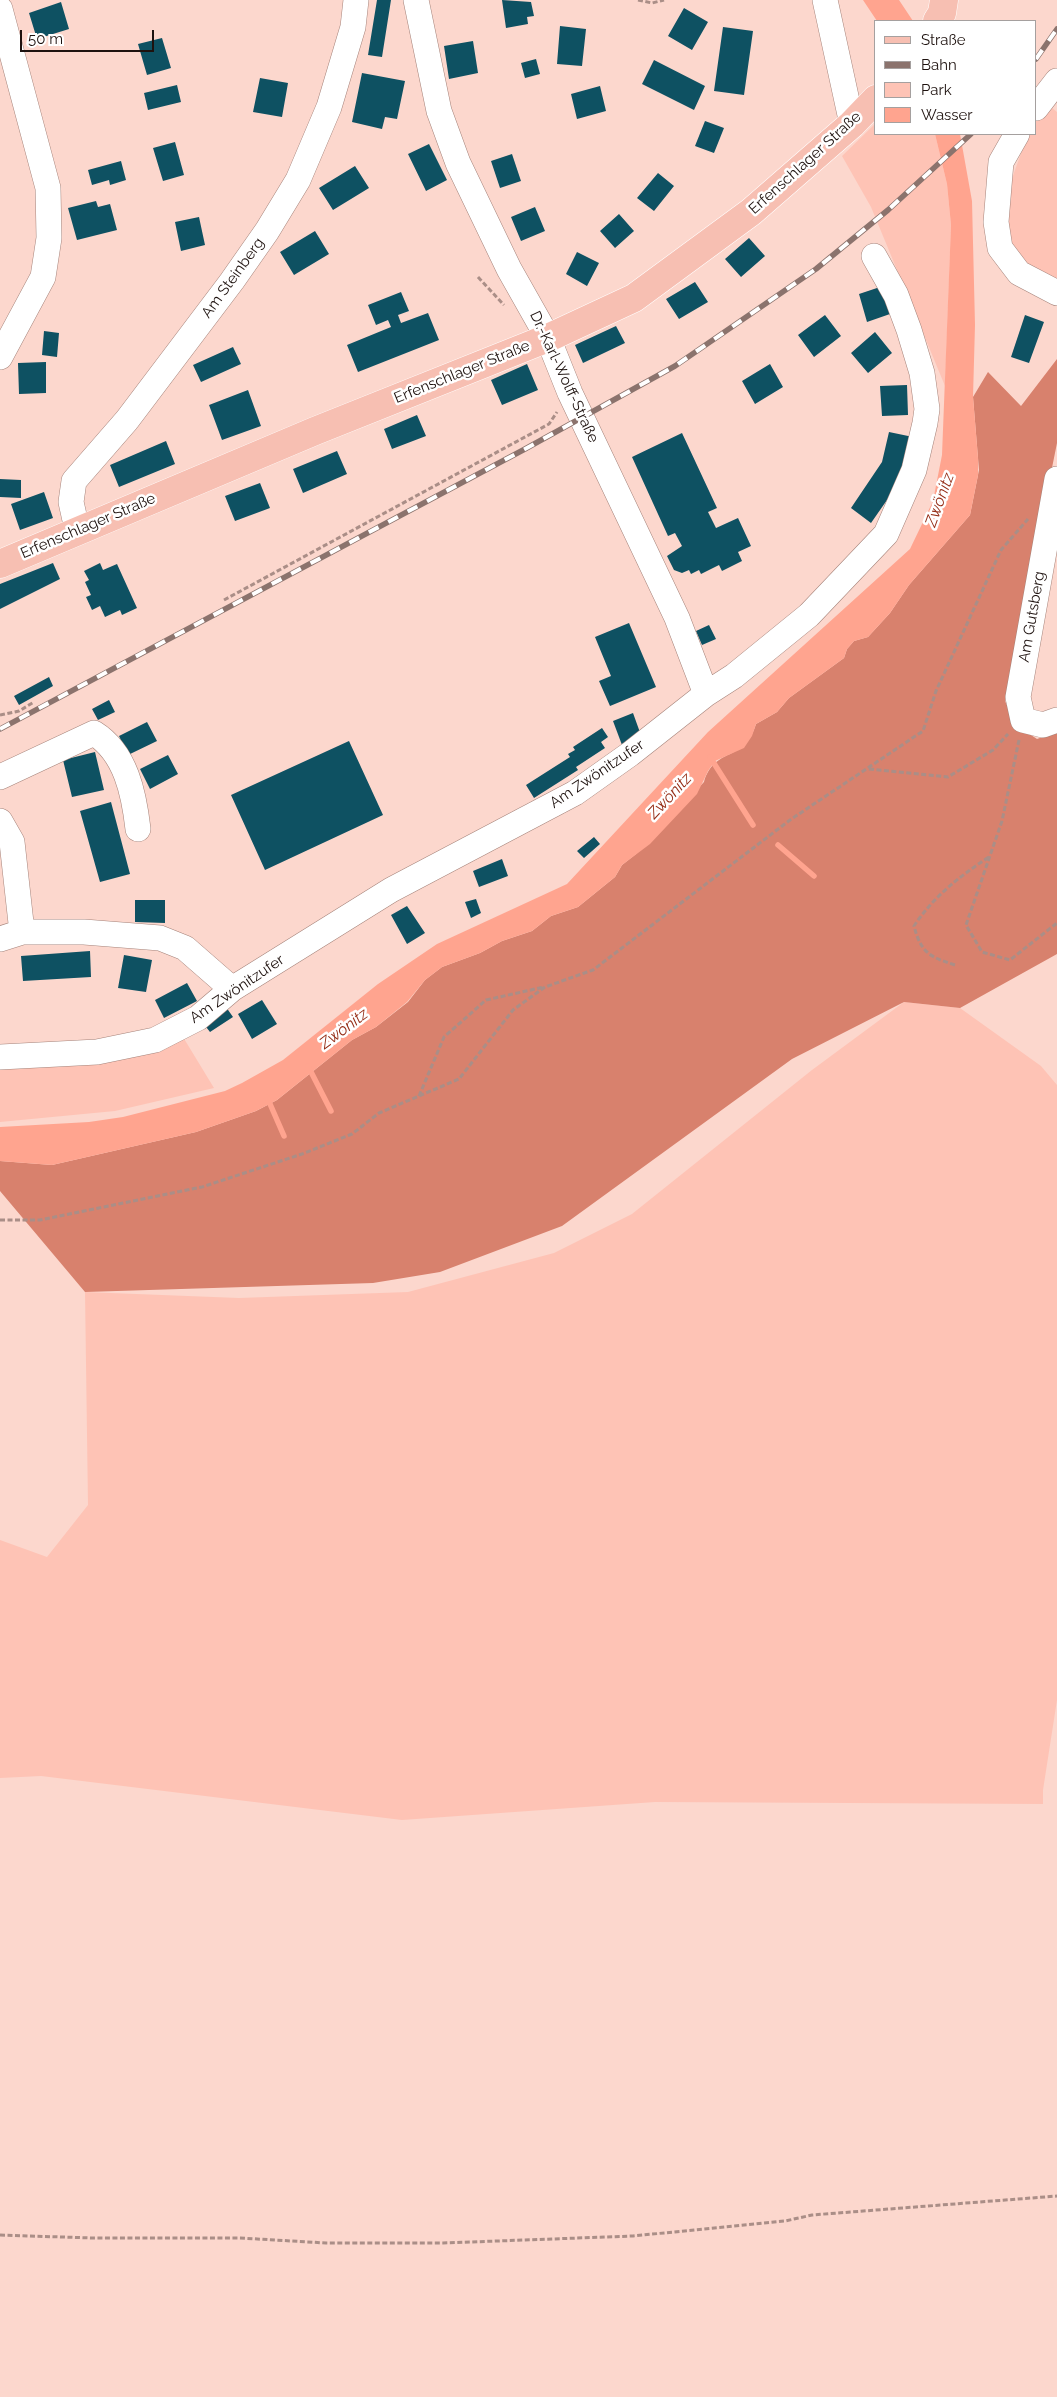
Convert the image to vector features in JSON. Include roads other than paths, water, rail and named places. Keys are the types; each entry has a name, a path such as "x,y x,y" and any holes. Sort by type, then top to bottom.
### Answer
{"main road":[{"path":"938,20 942,13 944,0"},
{"name":"Erfenschlager Straße","path":"0,564 77,529 314,431 548,338 634,298 751,212 852,124 874,101"}],"street":[{"name":"Am Steinberg","path":"77,529 71,502 74,481 127,420 232,281 267,231 298,180 330,107 353,27 356,0"},
{"name":"Dr.-Karl-Wolff-Straße","path":"416,0 439,111 458,163 509,268 548,338 570,393 677,618 706,694"},
{"path":"825,0 852,124"},
{"path":"0,10 48,188 49,238 42,277 0,357"},
{"path":"1037,107 1057,81"},
{"path":"1016,135 1001,162 996,222 1000,248 1019,273 1057,293"},
{"name":"Am Zwönitzufer","path":"0,1057 97,1052 155,1040 198,1018 232,989 390,890 574,793 630,754 706,694 734,676 809,615 886,534 914,470 927,409 922,373 896,295 874,256"},
{"name":"Am Gutsberg","path":"1055,485 1018,697 1023,720 1043,725 1057,720"},
{"path":"0,777 94,733 107,741 123,766 135,797 138,829"},
{"path":"0,821 12,842 11,935 84,932 160,938 185,948 232,989"}],"water":[{"path":"863,0 899,0 912,20 876,20"},
{"name":"Zwönitz","path":"935,135 960,135 972,201 975,325 973,397 978,475 970,515 909,585 890,613 868,637 854,641 847,649 844,658 789,698 777,712 756,724 752,736 744,748 715,761 697,794 650,844 622,865 615,877 578,907 551,916 532,931 502,941 480,953 442,967 425,980 407,1002 376,1027 352,1040 277,1100 256,1111 196,1132 52,1165 0,1161 0,1127 89,1122 123,1117 225,1091 242,1083 283,1060 378,984 437,944 567,884 708,732 910,549 933,501 942,455 951,225 947,184"}],"waterway":[{"path":"710,757 753,825"},
{"path":"778,845 814,876"},
{"path":"308,1066 331,1111"},
{"path":"267,1097 284,1136"}],"railway":[{"path":"1037,58 1057,29"},
{"path":"0,729 525,449 675,366 816,269 888,210 970,135"}]}
